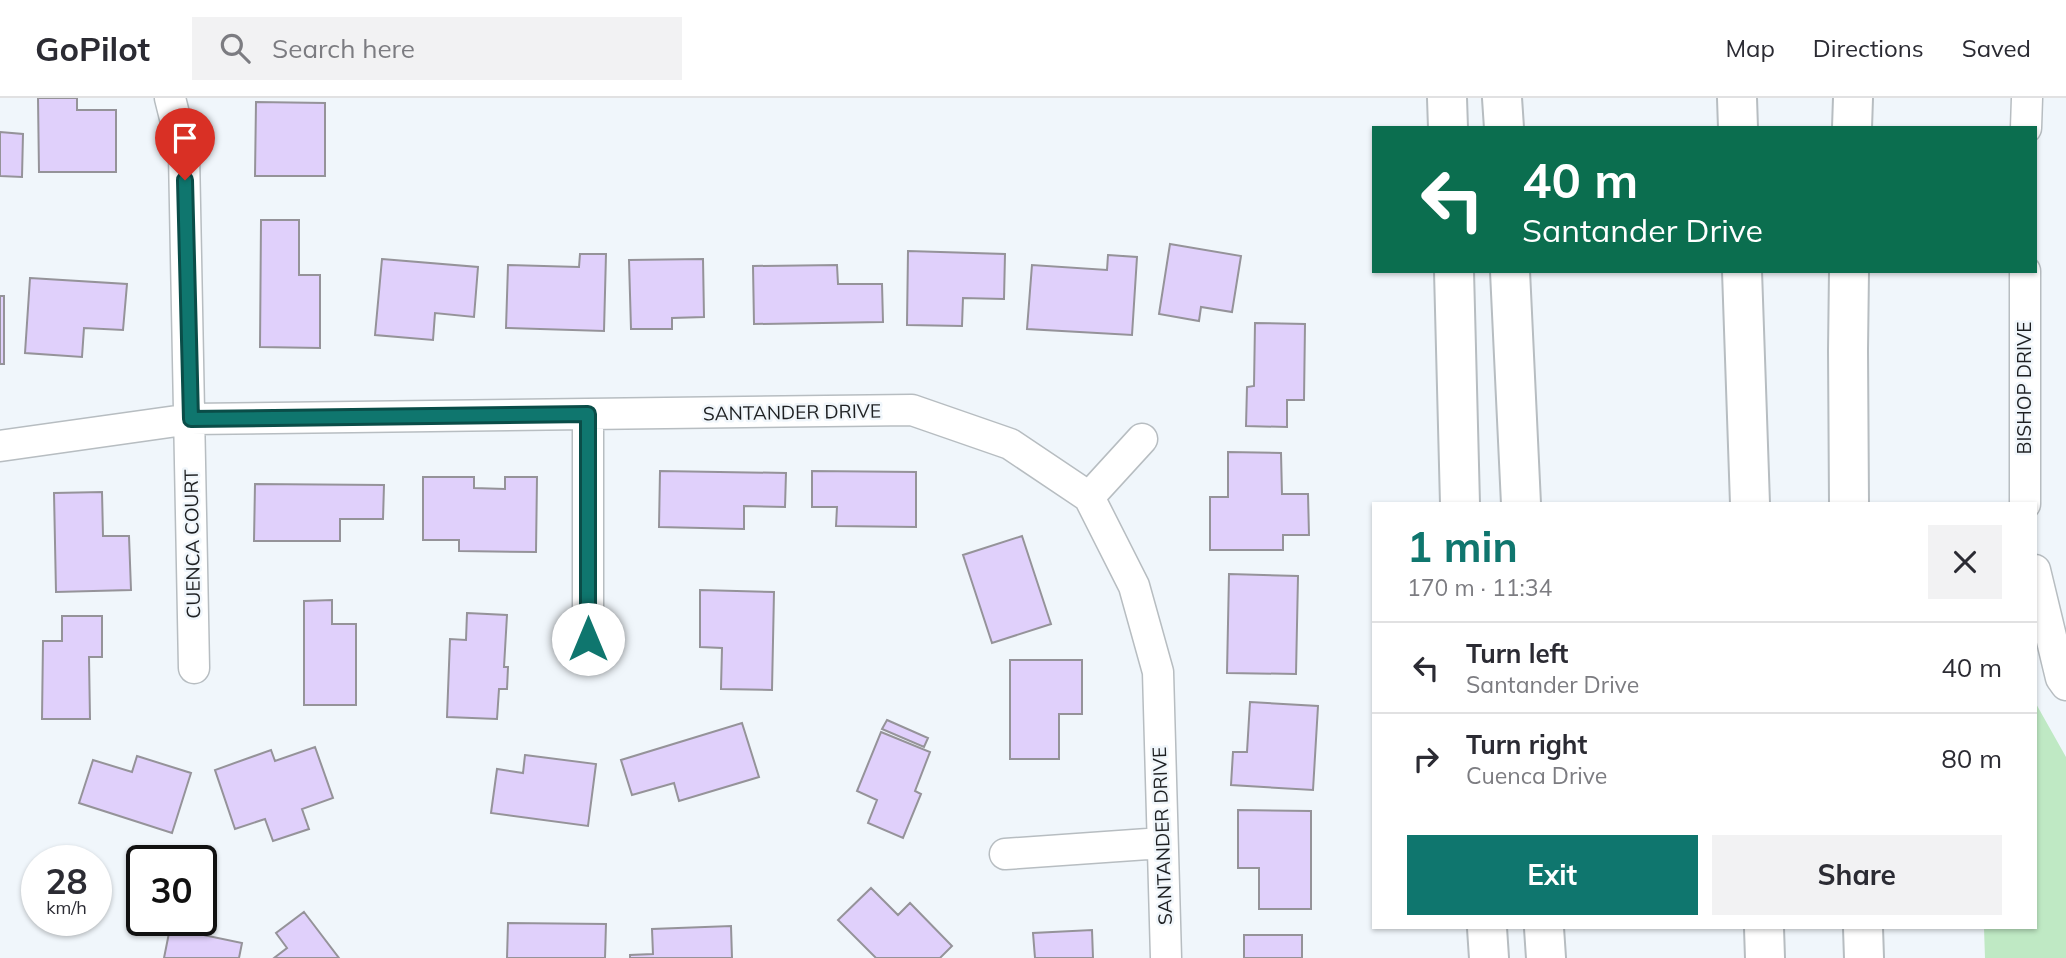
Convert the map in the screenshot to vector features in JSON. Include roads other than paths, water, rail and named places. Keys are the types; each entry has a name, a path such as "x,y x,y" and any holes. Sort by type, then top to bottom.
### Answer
{"main road":[{"path":"1447,98 1448,126"},
{"path":"1502,98 1504,126"},
{"path":"1737,98 1738,126"},
{"path":"1852,126 1853,98"},
{"path":"1454,273 1460,502"},
{"path":"1510,273 1521,502"},
{"path":"1742,273 1750,502"},
{"path":"1849,273 1849,502"},
{"path":"1487,929 1489,958"},
{"path":"1544,929 1546,958"},
{"path":"1764,929 1765,958"},
{"path":"1863,929 1864,958"}],"street":[{"name":"CUENCA COURT","path":"170,98 184,154 194,668"},
{"path":"2026,126 2027,98"},
{"name":"BISHOP DRIVE","path":"2025,273 2025,502"},
{"name":"SANTANDER DRIVE","path":"0,446 191,419 912,410 1010,444 1089,497 1134,586 1158,671 1166,958"},
{"path":"588,414 588,639"},
{"path":"1089,497 1142,439"},
{"path":"2037,578 2061,678 2066,685"},
{"path":"1005,854 1162,843"}]}
